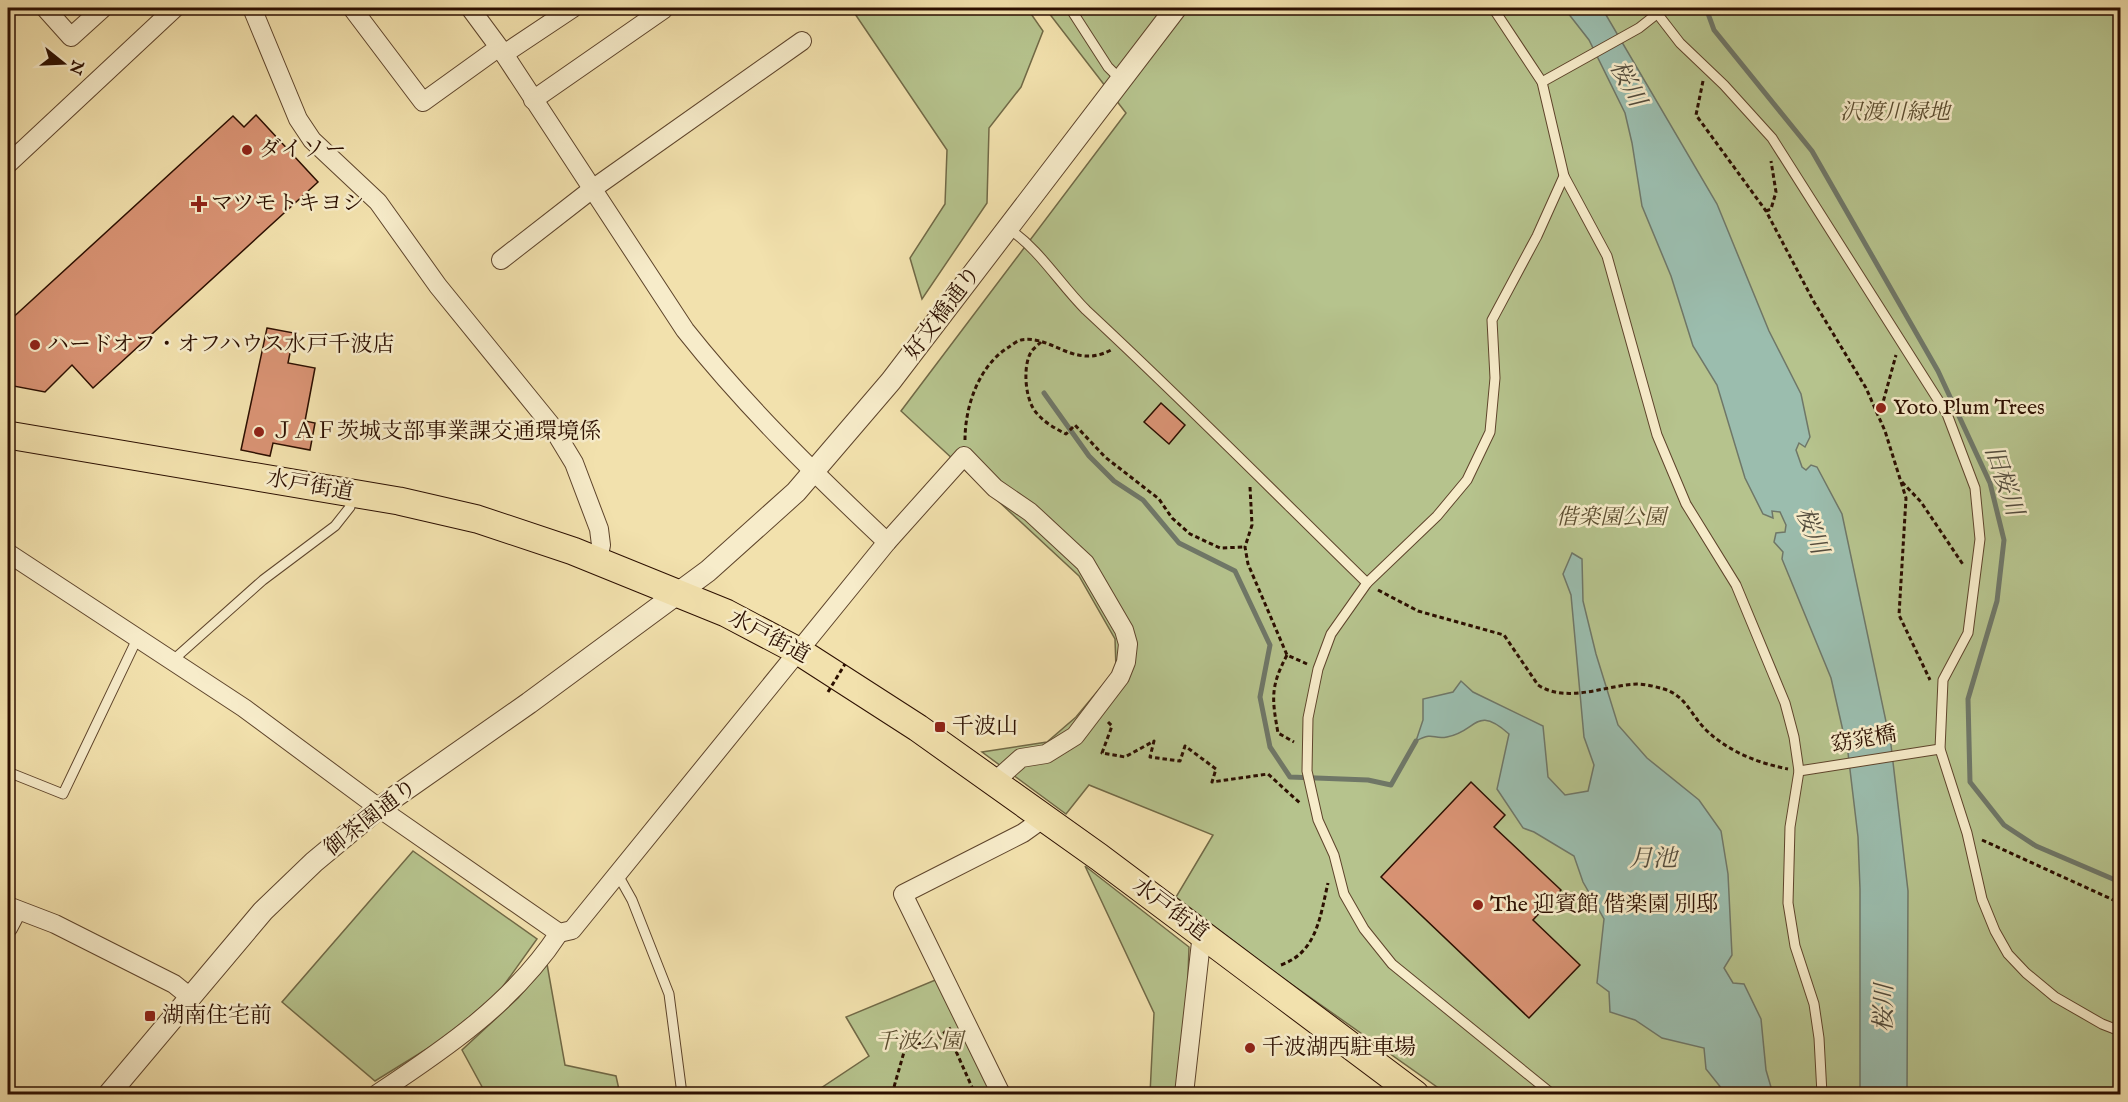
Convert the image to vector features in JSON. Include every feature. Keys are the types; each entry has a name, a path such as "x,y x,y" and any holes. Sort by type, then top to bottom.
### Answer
{"main road":[{"name":"水戸街道","path":"8,435 348,493 477,519 598,560 679,592 741,621 800,652 918,728 1202,933 1415,1095"}],"street":[{"path":"45,8 71,38 103,8"},
{"path":"8,165 175,8"},
{"path":"252,8 297,119 312,140 378,202 438,286 551,425 574,463 599,529 601,545 598,560"},
{"path":"352,8 423,102 573,8"},
{"path":"470,8 708,360 813,474 887,543"},
{"name":"好文橋通り","path":"679,592 744,540 813,474 891,381 1176,8"},
{"path":"533,100 664,9"},
{"path":"501,260 591,190 802,42"},
{"path":"377,1095 452,1044 514,990 559,933 572,930 887,543 964,456 995,488 1030,512 1084,563 1124,630 1128,644 1126,662 1120,677 1075,736 1061,747 1046,754 1021,758 993,783"},
{"path":"8,553 244,708 379,808 559,933"},
{"name":"御茶園通り","path":"109,1095 263,910 314,862 379,808 529,703 679,592"},
{"path":"1001,1095 903,894 1023,833 1044,818"},
{"path":"8,928 12,909 55,924 174,984 190,997"},
{"path":"1184,1095 1202,933"}],"lane":[{"path":"1070,8 1108,67 1122,80"},
{"path":"1493,8 1542,82 1564,176 1607,256 1657,435 1686,504 1736,585 1785,703 1794,737 1798,771 1790,827 1788,903 1795,946 1814,1004 1819,1038 1822,1095"},
{"path":"1542,82 1639,28 1656,10 1680,43 1775,142 1947,414 1975,488 1980,539 1968,633 1943,680 1940,749 1967,833 1982,899 1995,931 2008,954 2055,997 2102,1024 2121,1031"},
{"path":"1552,1095 1392,964 1364,929 1344,894 1334,855 1318,820 1307,771 1308,718 1318,669 1331,634 1367,583 1437,516 1467,480 1490,432 1495,378 1492,320 1537,236 1564,176"},
{"path":"1008,228 1027,241 1075,299 1367,583"},
{"path":"172,662 262,580 334,526 350,507 348,493"},
{"path":"8,772 63,794 137,639"},
{"name":"窈窕橋","path":"1798,771 1917,750 1940,749"},
{"path":"618,874 632,900 669,994 681,1095"}],"path":[{"path":"1707,69 1698,95 1696,115 1766,212 1814,302 1866,388 1877,414 1906,498 1899,615 1942,706"},
{"path":"1766,212 1771,209 1776,192 1771,160 1775,142"},
{"path":"1877,414 1882,406 1900,339"},
{"path":"964,456 965,424 982,373 1001,352 1021,340 1041,342 1083,357 1103,355 1123,344"},
{"path":"1041,342 1031,352 1027,370 1027,392 1033,408 1050,425 1066,434 1075,425 1105,457 1159,499 1172,518 1190,534 1220,548 1245,547"},
{"path":"1250,467 1252,525 1245,547 1248,564 1287,655 1318,669"},
{"path":"1900,481 1921,502 1968,572"},
{"path":"1367,583 1418,611 1504,635 1538,685 1559,693 1579,693 1638,684 1674,692 1684,700 1707,730 1723,743 1759,763 1798,771"},
{"path":"1287,655 1275,678 1273,702 1278,733 1291,741 1308,744"},
{"path":"828,692 845,664"},
{"path":"1096,711 1112,726 1102,753 1125,757 1154,741 1150,757 1180,761 1185,746 1216,769 1212,782 1268,774 1318,820"},
{"path":"1967,833 2121,903"},
{"path":"1256,976 1292,961 1308,949 1318,927 1334,855"},
{"path":"892,1095 904,1052 913,1043 928,1044 965,1018"},
{"path":"947,1031 975,1095"}],"green space":[{"path":"851,8 1027,8 1043,31 1021,87 989,128 987,203 922,299 910,258 945,204 947,150"},
{"name":"偕楽園公園","path":"1045,8 2120,8 2120,1094 1447,1094 1270,969 1176,897 1213,835 1089,785 1066,814 982,752 1047,742 1076,717 1116,669 1115,639 1079,576 901,411 1126,113"},
{"path":"413,851 537,939 499,992 443,1039 375,1081 282,1002"},
{"path":"1085,866 1189,947 1184,1094 1150,1094 1154,1013"},
{"path":"547,964 565,1065 616,1076 620,1094 486,1094 462,1050 518,998"},
{"name":"千波公園","path":"945,976 1001,1094 812,1094 869,1056 846,1017"}],"water":[{"name":"桜川","path":"1564,8 1602,8 1717,204 1769,331 1801,394 1810,437 1805,447 1799,443 1796,450 1802,467 1806,470 1811,465 1817,467 1842,514 1891,745 1908,891 1907,1094 1860,1094 1860,889 1858,837 1848,753 1831,678 1782,559 1783,552 1774,542 1776,533 1785,532 1786,525 1780,512 1772,511 1773,518 1763,514 1745,478 1717,385 1693,346 1671,276 1642,206 1625,113 1589,40"},
{"name":"月池","path":"1572,553 1582,559 1583,601 1596,654 1618,725 1647,758 1699,800 1721,831 1728,874 1732,955 1724,968 1733,983 1744,984 1761,1019 1766,1070 1773,1094 1726,1094 1706,1069 1704,1048 1662,1038 1635,1020 1610,1012 1609,992 1597,983 1604,919 1583,882 1574,856 1523,828 1497,789 1509,734 1498,725 1482,720 1457,734 1442,738 1430,736 1416,741 1423,720 1423,699 1453,692 1461,681 1473,692 1543,726 1548,777 1565,795 1588,791 1594,765 1584,737 1571,595 1563,574"}],"building":[{"path":"256,115 318,182 93,388 72,365 45,392 8,385 8,322 233,116 244,127"},
{"path":"267,328 294,333 288,363 315,368 305,421 315,423 310,450 273,443 270,456 241,450"},
{"path":"1161,403 1185,425 1169,444 1144,422"},
{"name":"The 迎賓館 偕楽園 別邸","path":"1471,782 1505,815 1494,827 1561,890 1533,920 1580,965 1529,1018 1381,877"}],"waterway":[{"name":"旧桜川","path":"1706,8 1714,30 1812,151 1938,371 1990,483 2004,540 1997,601 1968,699 1970,782 2004,825 2036,846 2120,882"},
{"path":"1044,393 1089,456 1114,481 1143,500 1179,543 1235,571 1270,645 1260,697 1270,747 1290,777 1368,780 1391,785 1416,741"}],"place":[{"name":"ダイソー","path":"247,150"},
{"name":"マツモトキヨシ","path":"199,204"},
{"name":"ハードオフ・オフハウス水戸千波店","path":"35,345"},
{"name":"Yoto Plum Trees","path":"1881,408"},
{"name":"ＪＡＦ茨城支部事業課交通環境係","path":"259,432"},
{"name":"千波山","path":"940,727"},
{"name":"The 迎賓館 偕楽園 別邸","path":"1478,905"},
{"name":"湖南住宅前","path":"150,1016"},
{"name":"千波湖西駐車場","path":"1250,1048"}],"park label":[{"name":"沢渡川緑地","path":"1895,113"}]}
